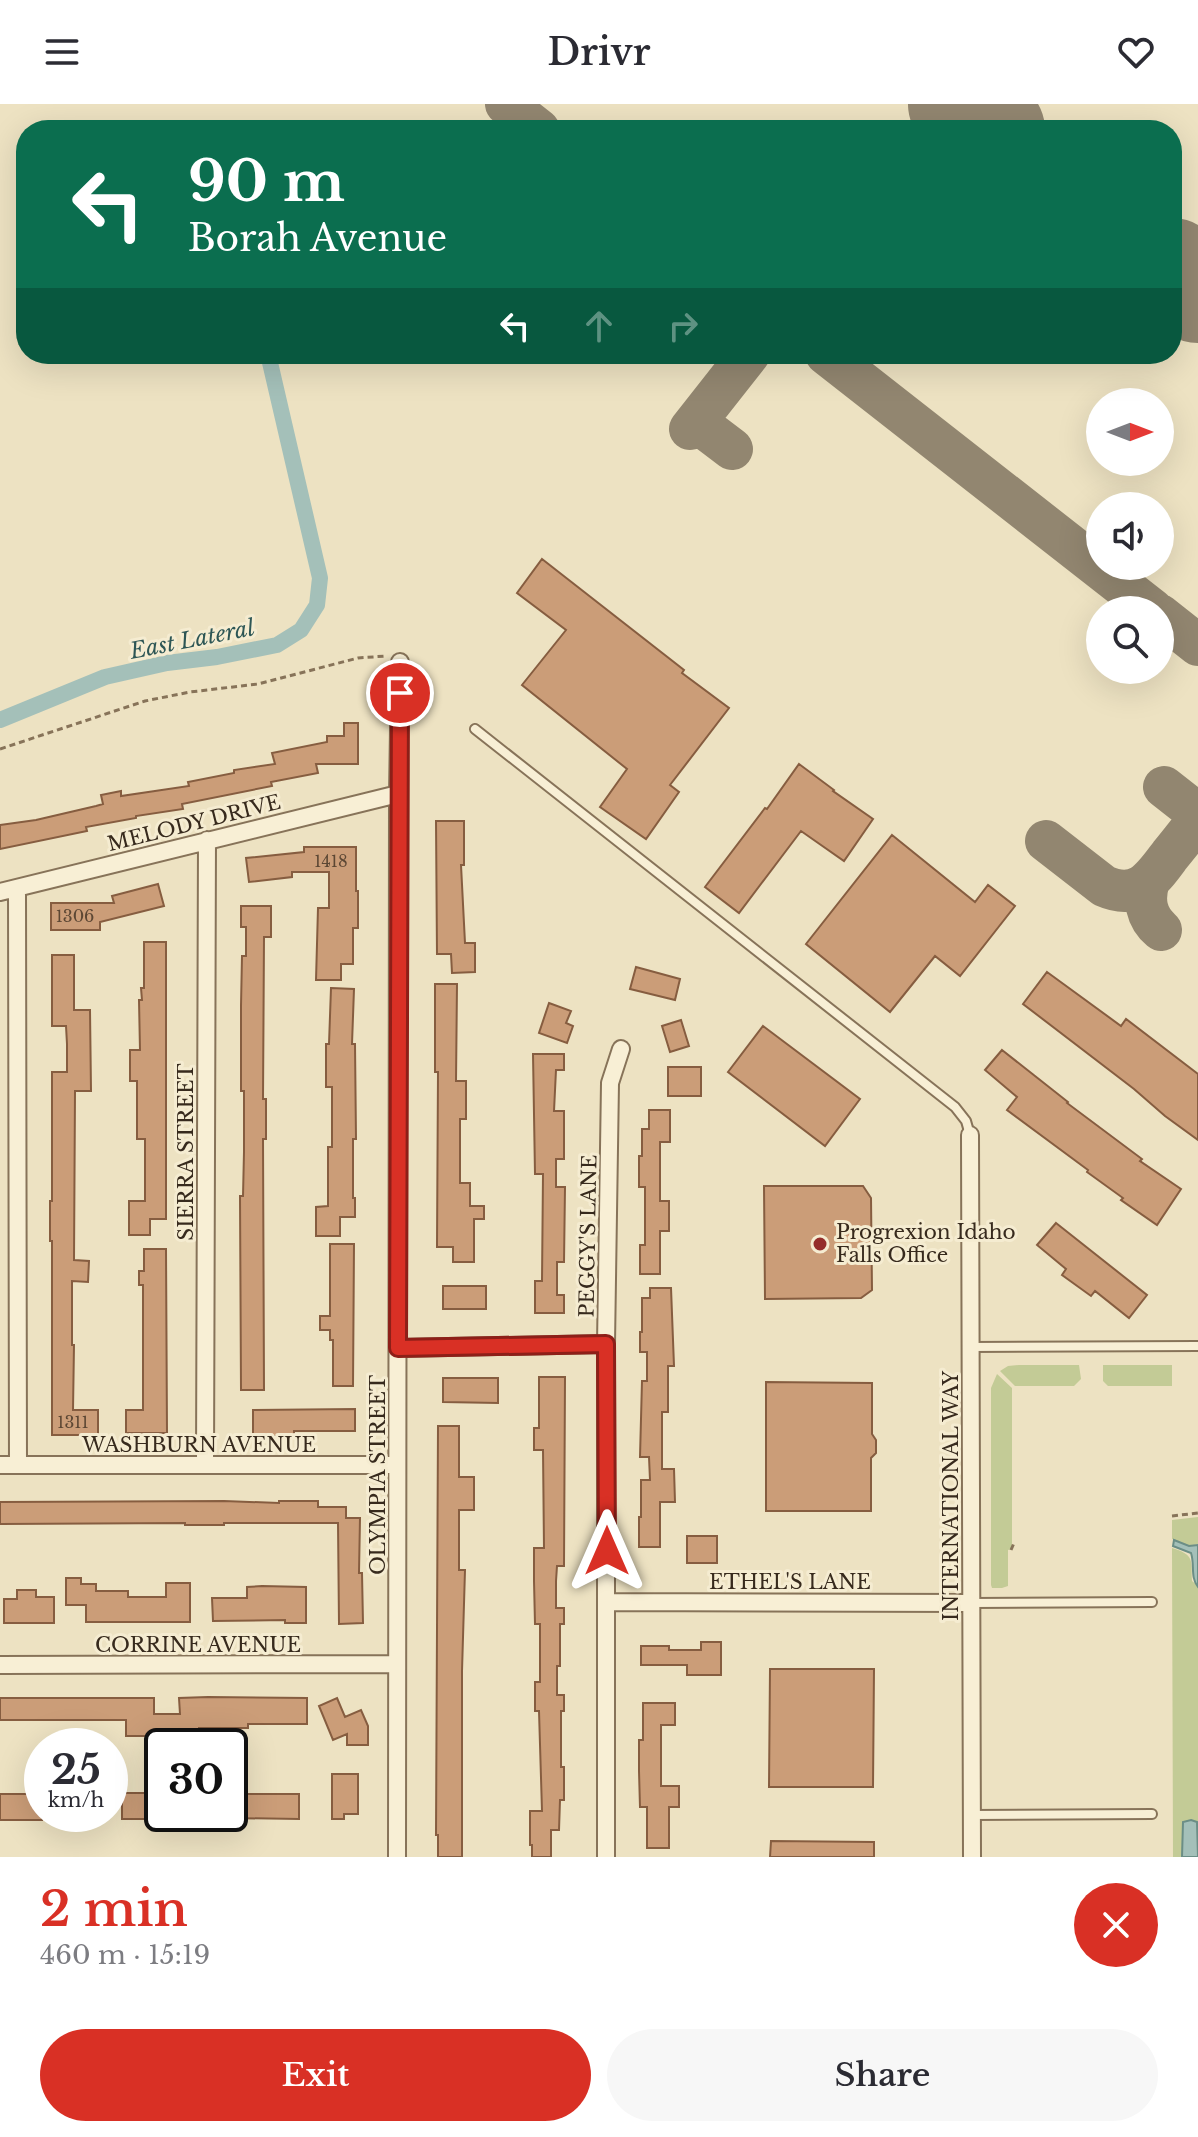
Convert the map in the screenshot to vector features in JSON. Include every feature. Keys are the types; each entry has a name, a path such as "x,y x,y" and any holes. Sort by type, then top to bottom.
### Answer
{"street":[{"name":"OLYMPIA STREET","path":"397,1857 400,662"},
{"name":"MELODY DRIVE","path":"8,890 398,794"},
{"name":"SIERRA STREET","path":"205,1465 207,840"},
{"path":"8,890 18,1465"},
{"name":"PEGGY'S LANE","path":"606,1857 606,1344 610,1083 621,1049"},
{"name":"INTERNATIONAL WAY","path":"970,1135 972,1857"},
{"path":"398,1348 606,1344"},
{"name":"WASHBURN AVENUE","path":"0,1465 397,1465"},
{"name":"ETHEL'S LANE","path":"607,1602 972,1603"},
{"name":"CORRINE AVENUE","path":"0,1665 396,1664"}],"lane":[{"path":"475,729 955,1107 966,1121 970,1135"},
{"path":"970,1347 1198,1346"},
{"path":"972,1603 1152,1602"},
{"path":"972,1815 1152,1814"}],"path":[{"path":"0,749 167,696 258,684 373,656 386,656 400,662"},
{"path":"1172,1516 1198,1513"},
{"path":"1011,1550 1014,1543"}],"green space":[{"path":"1019,1365 1079,1365 1081,1379 1074,1386 1015,1386 1000,1371"},
{"path":"1103,1365 1172,1365 1172,1386 1108,1386 1103,1381"},
{"path":"997,1374 1012,1388 1012,1549 1008,1550 1008,1586 992,1588 991,1388"},
{"path":"1198,1517 1198,1544 1190,1546 1172,1539 1172,1520"},
{"path":"1172,1548 1188,1556 1192,1581 1198,1586 1198,1857 1173,1857"}],"water":[{"path":"1174,1540 1189,1546 1198,1545 1198,1587 1191,1553 1173,1546"},
{"path":"1183,1822 1197,1822 1198,1857 1182,1857"}],"building":[{"path":"542,559 729,708 670,785 679,792 646,839 600,807 627,769 522,685 566,630 517,593"},
{"path":"344,723 358,723 358,764 316,764 318,773 271,782 272,786 182,804 183,809 136,816 86,827 87,831 0,849 0,825 103,804 101,795 121,791 121,796 189,786 188,782 234,773 234,770 275,764 272,753 327,742 327,736 344,736"},
{"path":"799,764 873,819 844,861 801,831 739,913 705,887"},
{"path":"436,821 464,821 464,865 461,865 465,943 475,943 475,972 452,973 451,954 437,954"},
{"path":"892,835 975,902 988,885 1015,906 960,976 935,956 890,1012 806,944"},
{"path":"304,847 356,847 358,928 353,928 353,964 341,964 341,980 316,980 318,908 329,908 329,872 292,872 292,877 249,882 246,858 304,852"},
{"path":"158,884 164,906 100,922 100,930 51,930 51,903 114,903 112,896"},
{"path":"241,906 271,906 271,937 264,937 264,1390 241,1390 240,1196 243,1196 244,1091 241,1091 241,1006 246,927 241,927"},
{"path":"144,942 166,942 166,1219 150,1219 150,1235 129,1235 129,1201 145,1201 145,1139 137,1139 137,1081 130,1081 130,1050 140,1050 139,1000 142,1000 141,988 144,988"},
{"path":"52,955 74,955 74,1010 90,1010 91,1091 75,1091 74,1260 89,1261 88,1282 72,1281 73,1410 98,1410 98,1435 52,1435 52,1072 67,1072 67,1044 66,1026 52,1026"},
{"path":"636,967 680,979 675,1000 630,989"},
{"path":"1047,972 1121,1026 1126,1019 1198,1074 1198,1140 1023,1004"},
{"path":"435,984 457,984 456,1081 466,1081 466,1119 460,1119 460,1183 470,1183 470,1206 484,1206 484,1219 474,1219 474,1262 453,1262 453,1247 437,1247"},
{"path":"331,988 354,989 355,1217 340,1217 340,1236 316,1236 316,1207 328,1206 328,1147 332,1147 332,1087 326,1087"},
{"path":"549,1003 571,1011 566,1023 573,1026 567,1043 539,1033"},
{"path":"681,1020 689,1046 670,1052 662,1026"},
{"path":"763,1026 860,1099 825,1146 728,1072"},
{"path":"1002,1050 1142,1159 1140,1161 1181,1189 1157,1225 1007,1110 1017,1097 985,1070"},
{"path":"533,1054 564,1054 564,1070 556,1070 554,1111 564,1111 564,1159 556,1159 556,1187 565,1187 564,1262 557,1262 557,1295 564,1295 564,1313 535,1313 535,1281 542,1281 543,1174 535,1174"},
{"path":"668,1067 701,1067 701,1096 668,1096"},
{"path":"649,1110 670,1110 670,1142 660,1142 660,1201 669,1201 669,1231 660,1231 660,1274 640,1274 640,1245 645,1245 645,1187 639,1187 639,1156 642,1156 642,1129 649,1129"},
{"path":"764,1186 863,1186 871,1198 872,1290 861,1298 765,1299"},
{"path":"1056,1223 1147,1295 1129,1318 1095,1291 1091,1296 1062,1275 1066,1269 1037,1245"},
{"path":"330,1244 354,1244 353,1386 333,1386 333,1340 330,1340 330,1330 320,1330 320,1316 330,1316"},
{"path":"144,1249 166,1249 167,1433 126,1433 126,1410 143,1410 143,1285 139,1285 139,1271 144,1271"},
{"path":"443,1286 486,1286 486,1309 443,1309"},
{"path":"650,1288 671,1288 674,1366 668,1366 668,1412 662,1412 662,1469 674,1469 675,1502 660,1502 660,1547 639,1547 641,1480 650,1480 649,1457 640,1457 642,1381 647,1381 647,1352 640,1352 640,1332 642,1298 650,1298"},
{"path":"539,1377 565,1377 564,1566 557,1566 556,1581 556,1608 564,1608 564,1624 560,1624 557,1695 564,1695 561,1767 564,1767 564,1800 560,1800 559,1830 551,1830 551,1857 532,1857 530,1845 530,1811 542,1811 539,1711 535,1711 535,1682 540,1682 540,1624 535,1624 534,1581 534,1548 544,1548 543,1450 534,1450 534,1428 539,1428"},
{"path":"443,1378 498,1378 498,1403 443,1402"},
{"path":"766,1382 872,1383 872,1434 876,1440 876,1453 871,1458 871,1511 766,1511"},
{"path":"355,1409 355,1431 294,1431 294,1436 253,1436 253,1410"},
{"path":"438,1426 459,1426 459,1477 474,1477 474,1510 459,1510 459,1570 465,1570 462,1857 438,1857 436,1835"},
{"path":"318,1501 318,1507 346,1507 346,1518 360,1518 359,1573 362,1573 363,1623 339,1624 338,1523 0,1524 0,1502"},
{"path":"687,1536 717,1536 717,1563 687,1563"},
{"path":"66,1578 81,1578 81,1584 96,1584 96,1591 128,1591 128,1597 166,1597 166,1583 190,1583 190,1622 86,1622 86,1605 66,1605"},
{"path":"247,1587 306,1587 306,1623 285,1623 285,1620 213,1621 212,1598 247,1598"},
{"path":"17,1590 36,1590 36,1597 54,1597 54,1623 4,1623 4,1599 17,1599"},
{"path":"701,1642 721,1642 721,1675 687,1675 687,1665 641,1665 641,1646 701,1650"},
{"path":"770,1669 874,1669 873,1787 769,1787"},
{"path":"0,1698 154,1698 154,1714 180,1714 179,1698 307,1698 307,1724 248,1724 248,1728 144,1728 144,1736 128,1736 126,1720 0,1720"},
{"path":"337,1698 345,1717 361,1710 368,1726 368,1745 347,1745 347,1734 333,1740 319,1706"},
{"path":"643,1703 675,1703 675,1725 661,1725 661,1786 679,1786 679,1807 669,1807 669,1848 647,1848 647,1807 640,1807 639,1771"},
{"path":"332,1774 358,1774 358,1814 344,1814 344,1819 332,1819"},
{"path":"128,1793 144,1793 144,1819 128,1819"},
{"path":"0,1794 24,1794 24,1820 0,1820"},
{"path":"248,1794 299,1794 299,1819 248,1818"},
{"path":"771,1841 874,1842 874,1857 770,1857"}],"waterway":[{"name":"East Lateral","path":"0,720 105,677 167,663 277,645 301,630 317,605 320,578 270,364"}],"taxiway":[{"path":"506,104 526,120"},
{"path":"690,429 741,364"},
{"path":"839,364 1135,596"},
{"path":"700,417 703,427 732,449"},
{"path":"1174,626 1198,645"},
{"path":"1164,787 1198,811"},
{"path":"1046,841 1104,886 1126,891 1150,879 1198,820"},
{"path":"1149,881 1147,908 1161,930"}],"runway":[{"path":"960,104 980,120"},
{"path":"1182,278 1198,291"}],"place":[{"name":"Progrexion Idaho Falls Office","path":"820,1244"}],"route":[{"path":"400,693 398,1348 606,1344 607,1551"}]}
